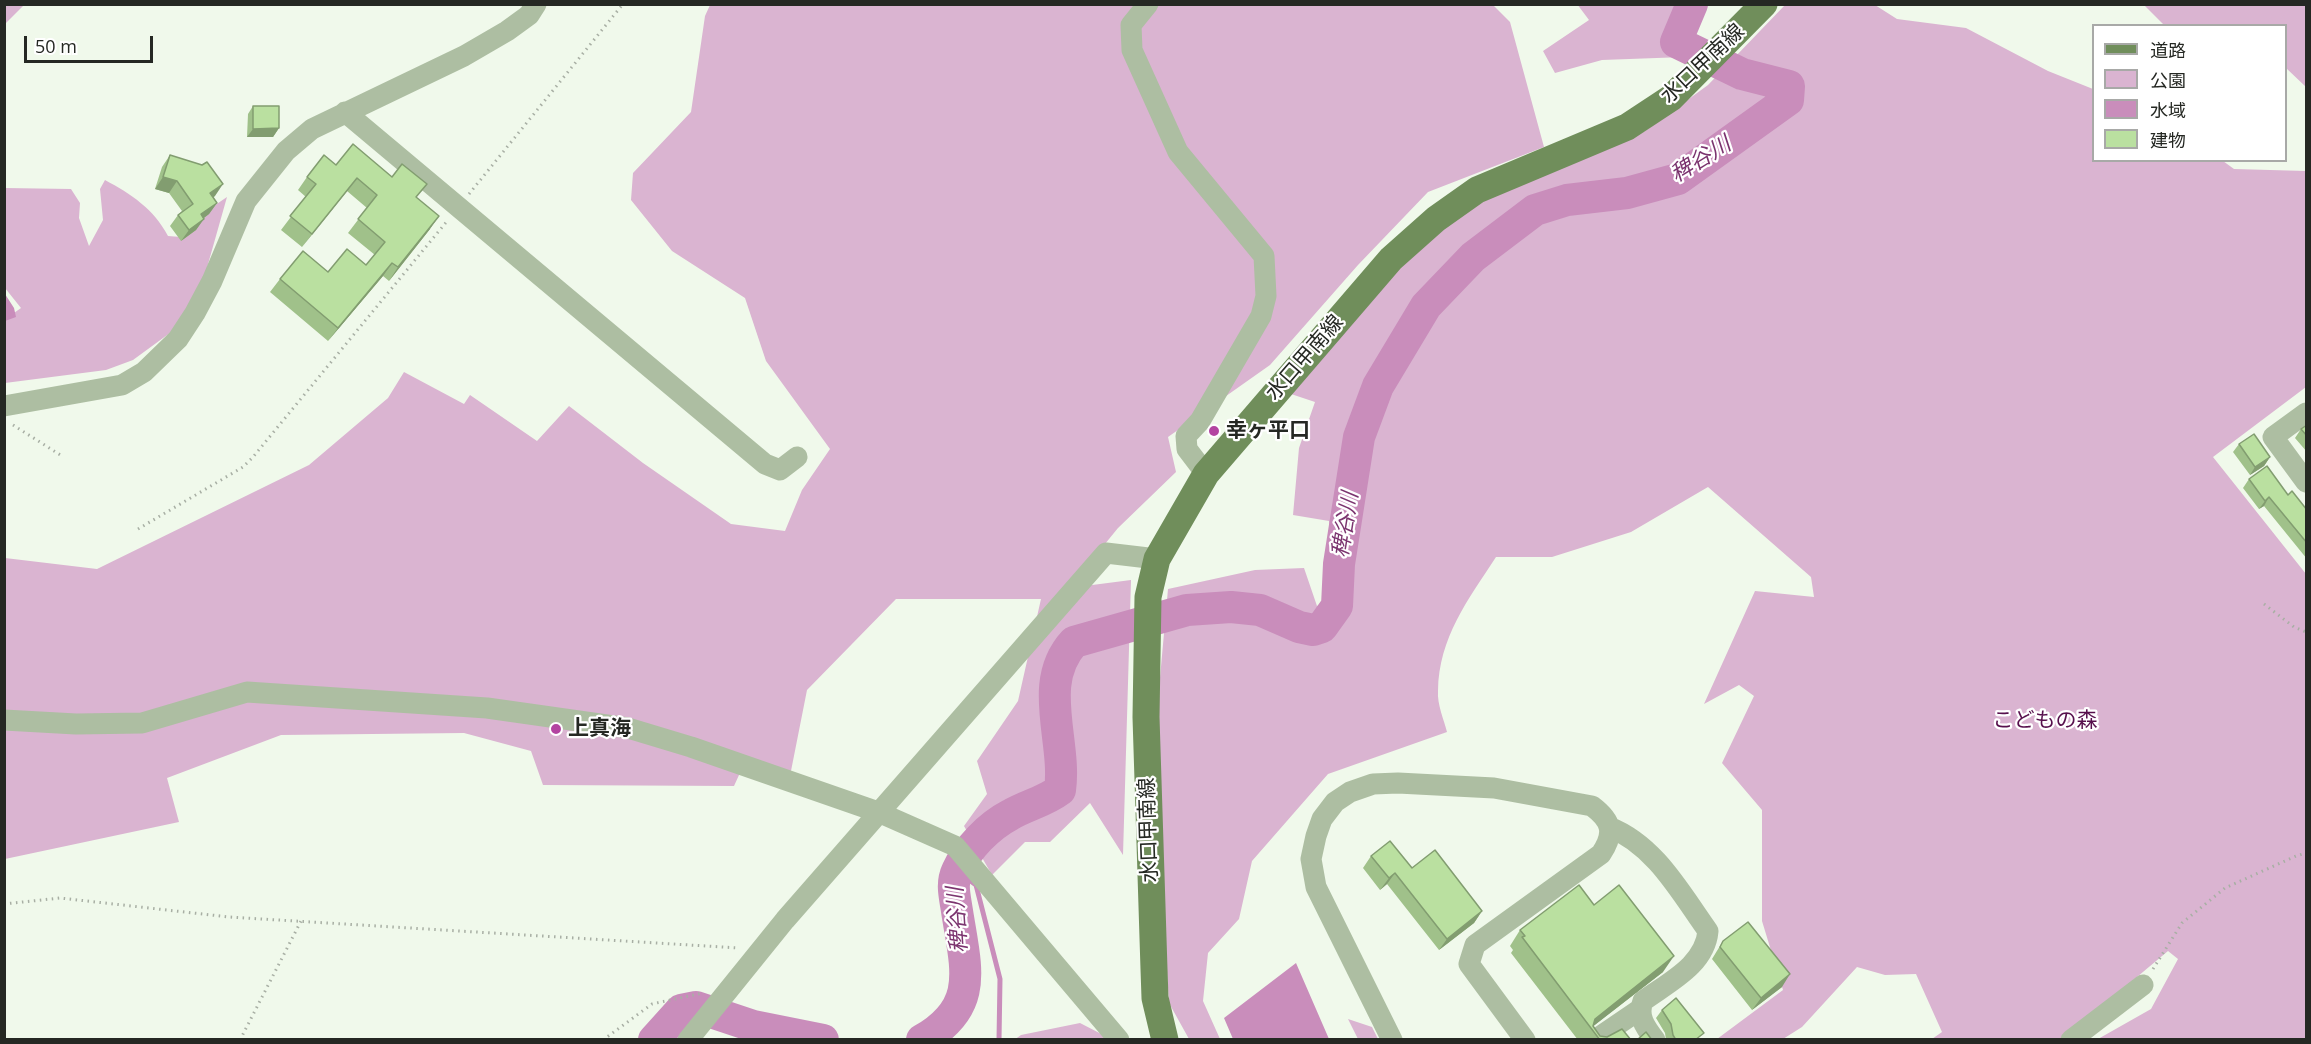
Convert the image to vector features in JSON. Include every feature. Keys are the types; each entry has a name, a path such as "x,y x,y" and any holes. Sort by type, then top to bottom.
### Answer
{"main road":[{"name":"水口甲南線","path":"1161,1038 1155,998 1145,658 1148,597 1157,559 1206,474 1391,259 1436,219 1477,190 1627,128 1671,98 1764,4"}],"street":[{"path":"4,406 122,385 150,367 178,339 195,314 212,281 246,201 263,177 312,129 472,51 529,15 536,4"},
{"path":"1148,4 1131,25 1132,50 1156,109 1178,153 1264,256 1266,296 1261,316 1200,421 1186,436 1187,449 1206,474"},
{"path":"345,112 458,209 659,372 765,464 780,470 797,457"},
{"path":"2307,413 2273,437 2307,482"},
{"path":"688,1040 878,812 1106,553 1157,559"},
{"path":"4,720 76,724 142,723 188,711 219,698 246,692 487,708 628,728 692,747 878,812 955,846 981,874 1102,1023 1119,1040"},
{"path":"1392,1040 1316,887 1311,859 1322,819 1335,802 1350,792 1373,784 1494,788 1592,806 1602,814 1609,826 1610,840 1601,854 1475,945 1469,964 1525,1040"},
{"path":"1595,1040 1639,1010 1643,1001 1699,959 1707,945 1708,931 1647,848 1609,826"},
{"path":"2071,1040 2143,985"},
{"path":"1639,1010 1642,1021 1655,1040"}],"path":[{"path":"138,529 243,467 253,457 458,209 623,4"},
{"path":"4,419 62,456"},
{"path":"2264,604 2294,627 2307,632"},
{"path":"2143,985 2182,923 2190,916 2225,888 2307,853"},
{"path":"4,904 60,898 229,917 658,945 729,946 742,949 755,959"},
{"path":"240,1040 301,921"},
{"path":"603,1040 652,1004 681,996 724,998"}],"green space":[{"path":"5,4 24,5 5,24"},
{"path":"1492,4 1510,22 1544,147 1428,192 1358,265 1270,365 1168,437 1176,472 1118,528 1069,588 1131,580 1123,855 1090,803 1050,842 1025,842 992,875 964,826 987,794 977,761 1018,701 1041,599 896,599 807,690 790,776 744,764 734,786 543,785 531,751 464,733 281,735 167,778 179,822 5,859 5,558 97,569 309,465 388,398 404,372 464,404 470,395 537,441 569,406 643,463 731,524 785,531 802,490 830,449 766,361 745,298 672,251 631,200 633,173 691,112 705,16 710,5"},
{"path":"1577,4 1678,5 1701,44 1684,57 1602,60 1555,73 1543,51 1589,20"},
{"name":"こどもの森","path":"1785,5 1875,5 1897,19 1966,28 2048,71 2092,89 2092,162 2224,162 2234,169 2306,171 2306,387 2213,457 2306,574 2306,1039 2098,1039 2151,1009 2178,959 2168,951 2063,1039 1932,1039 1942,1032 1916,974 1885,975 1857,967 1802,1027 1783,1039 1717,1039 1783,990 1762,921 1762,810 1722,763 1754,696 1739,685 1704,704 1755,591 1814,597 1811,577 1708,487 1631,532 1552,557 1496,557 1457,620 1444,653 1438,696 1447,732 1328,774 1252,861 1239,919 1208,953 1203,1001 1220,1039 1189,1039 1169,1003 1153,755 1168,589 1255,570 1304,568 1317,606 1332,599 1329,521 1293,515 1299,448 1315,402 1285,392 1402,265 1459,214 1513,186 1645,131 1708,85"},
{"path":"2144,5 2306,5 2306,87 2287,69 2287,24 2163,24"},
{"path":"105,180 149,210 168,236 181,237 202,214 227,197 199,296 174,330 133,360 106,370 5,383 4,320 21,308 5,288 5,188 71,189 80,203 79,218 89,246 103,220 100,189"},
{"path":"1348,1019 1372,1027 1378,1039 1358,1039"},
{"path":"1080,1023 1111,1039 1014,1040 1021,1035"}],"water":[{"path":"5,294 14,308 16,317 5,321"},
{"path":"1296,963 1329,1039 1233,1039 1224,1018"}],"building":[{"path":"253,106 279,106 279,128 253,129"},
{"path":"353,144 392,177 402,164 427,184 416,197 439,216 398,267 392,263 338,328 280,279 303,251 328,272 347,249 366,265 385,242 358,219 377,195 357,178 312,234 290,216 316,184 307,177 324,155 336,165"},
{"path":"170,155 202,165 207,162 223,184 210,193 217,203 201,214 204,219 189,230 178,215 193,204 177,181 163,177"},
{"path":"2307,425 2307,436 2301,429"},
{"path":"2254,434 2270,457 2255,467 2239,444"},
{"path":"2267,466 2288,495 2292,491 2307,510 2307,543 2269,497 2265,501 2249,479"},
{"path":"1390,841 1412,868 1435,850 1482,911 1447,939 1395,873 1389,878 1371,856"},
{"path":"1579,885 1594,905 1619,885 1674,956 1595,1019 1593,1026 1600,1036 1607,1037 1622,1029 1631,1040 1600,1040 1522,937 1525,936 1520,930"},
{"path":"1748,922 1790,974 1761,998 1720,947 1723,941"},
{"path":"1676,998 1704,1033 1695,1040 1676,1040 1673,1035 1671,1024 1662,1010"},
{"path":"1646,1032 1652,1040 1637,1040"}],"waterway":[{"name":"稗谷川","path":"922,1040 941,1027 953,1014 961,1000 965,985 954,886 955,876 961,862 979,838 994,825 1060,790 1061,771 1055,694 1057,676 1063,658 1074,642 1187,610 1231,607 1260,610 1299,627 1313,630 1322,627 1337,606 1339,564 1359,437 1378,386 1426,306 1473,257 1535,210 1567,200 1627,193 1678,179 1788,100 1789,86 1742,74 1676,42 1692,4"},
{"path":"957,871 976,885 1000,979 999,1040"},
{"name":"稗谷川","path":"654,1040 681,1010 696,1007 753,1026 823,1040"}],"place":[{"name":"幸ヶ平口","path":"1214,431"},
{"name":"上真海","path":"556,729"}]}
